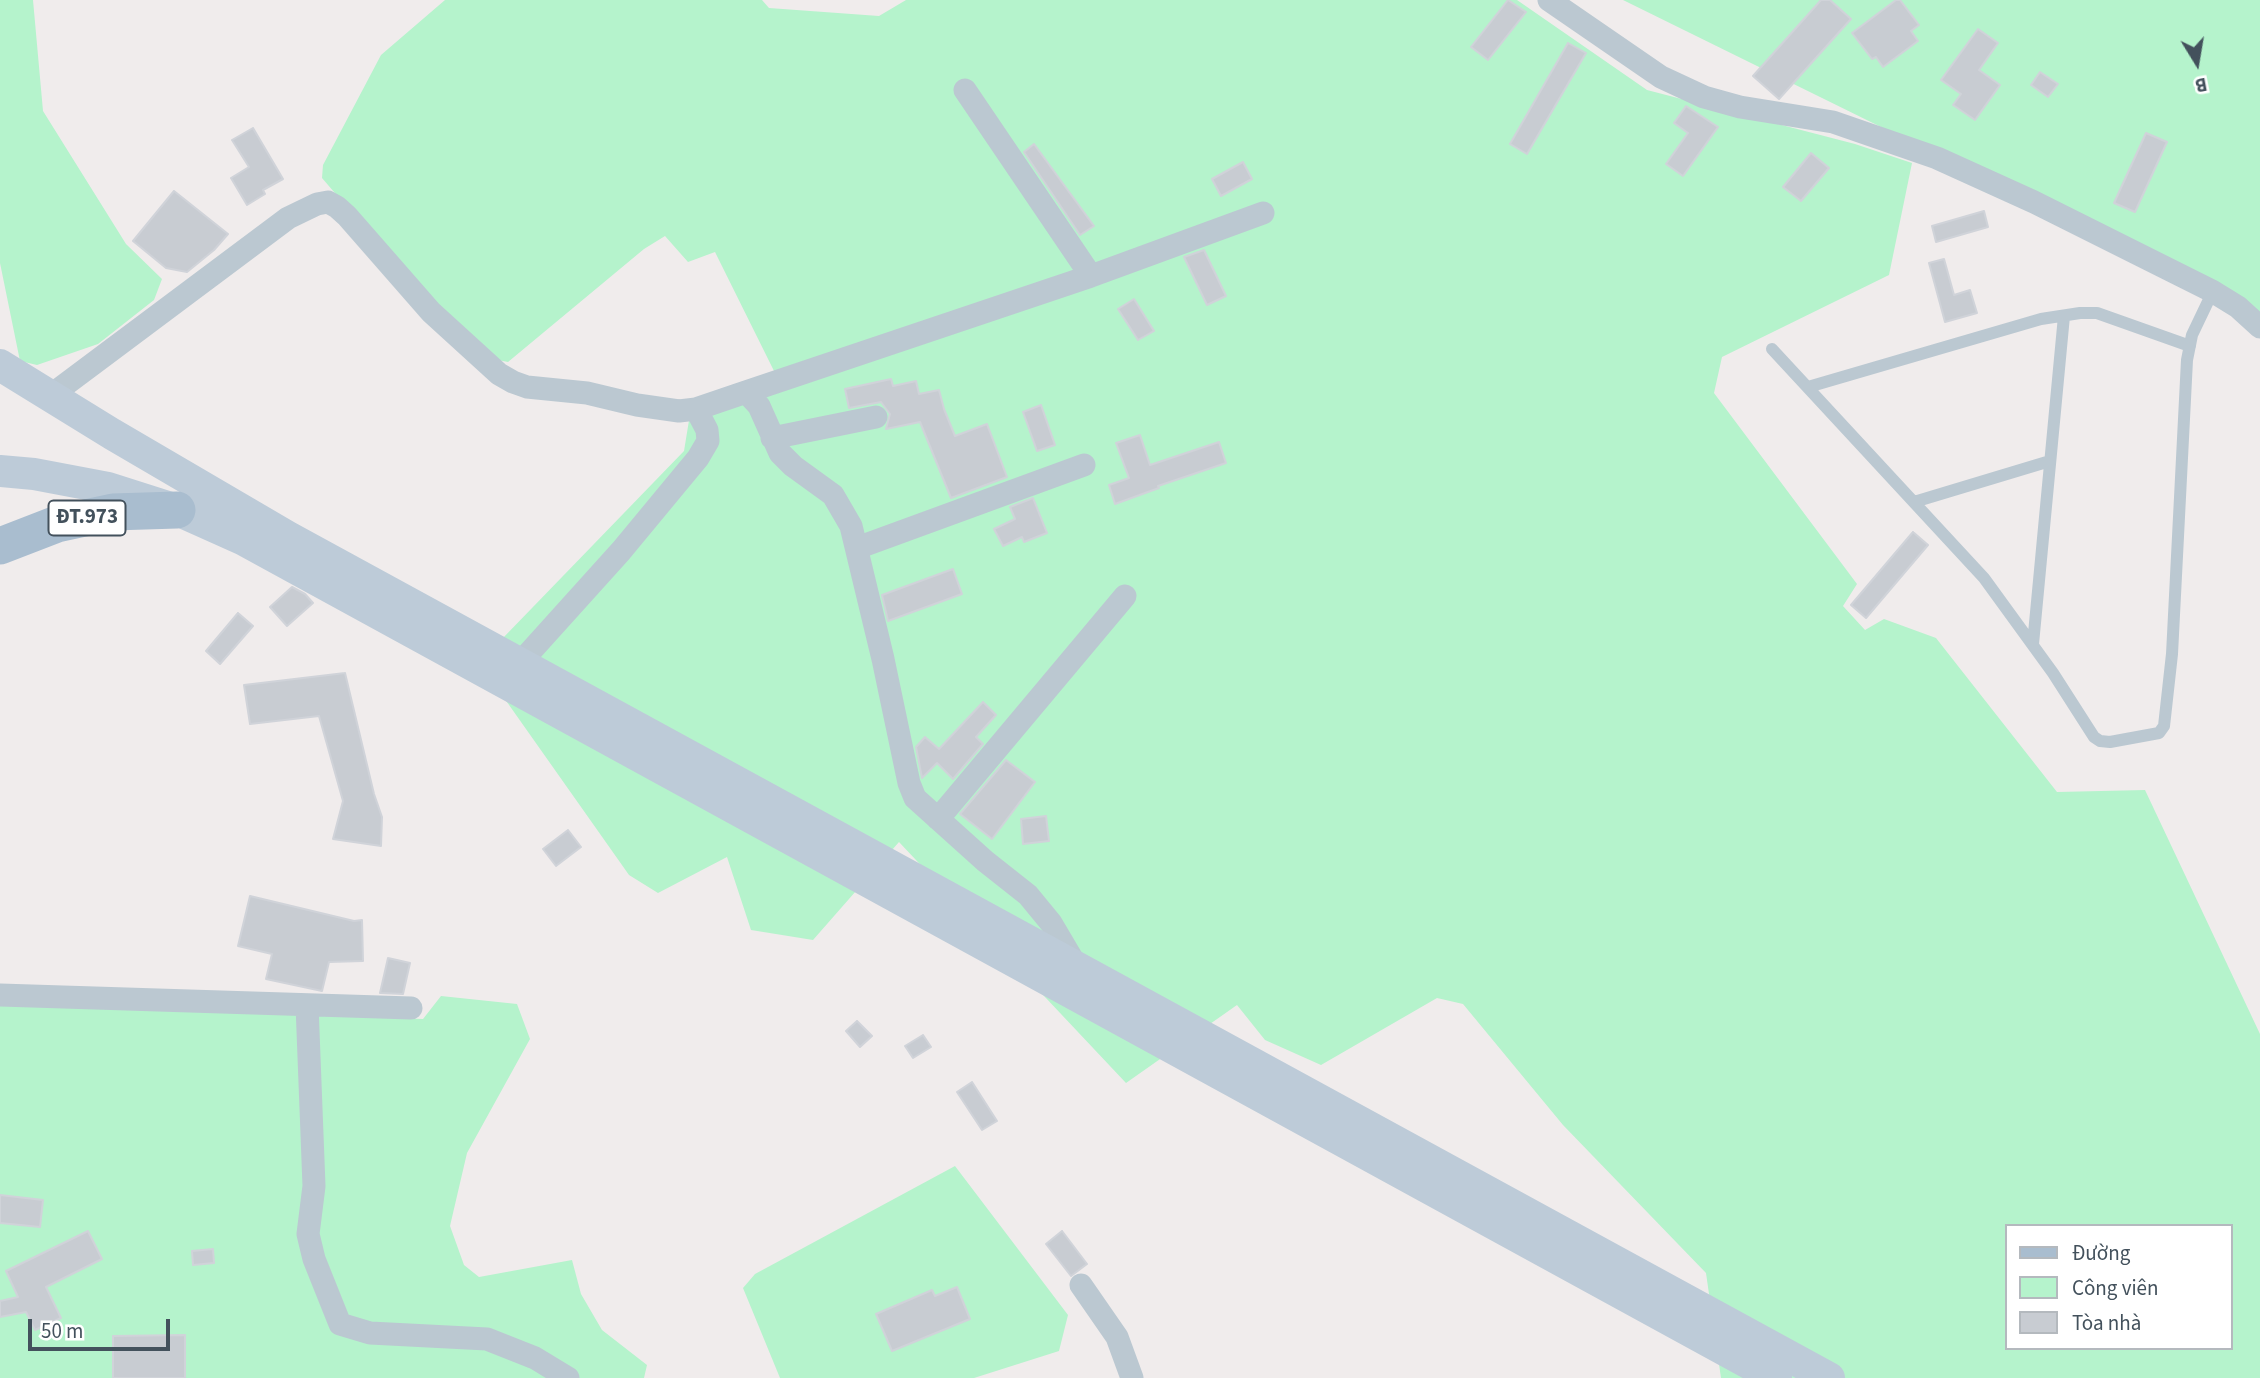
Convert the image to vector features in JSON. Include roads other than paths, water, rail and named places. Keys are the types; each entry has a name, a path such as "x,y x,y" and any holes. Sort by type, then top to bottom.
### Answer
{"main road":[{"path":"0,365 277,530 1829,1378"},
{"path":"0,471 34,474 108,488 177,510 244,540 1776,1378"},
{"name":"ĐT.973","path":"0,546 57,524 113,512 177,510"}],"street":[{"path":"1549,0 1661,77 1704,97 1741,107 1833,122 1937,158 2034,202 2213,292 2238,307 2260,327"},
{"path":"965,90 1091,276"},
{"path":"50,396 288,218 317,204 328,202 347,216 431,312 499,374 527,387 587,393 660,410 679,411 696,409 1091,276 1263,213"},
{"path":"746,392 759,406 780,453 793,466 833,495 851,526 909,783 915,798 1028,895 1051,923 1077,967"},
{"path":"520,663 621,551 698,458 708,441 707,430 696,409"},
{"path":"772,438 876,417"},
{"path":"857,548 1084,466"},
{"path":"939,819 1125,596"},
{"path":"0,995 411,1008"},
{"path":"307,1005 314,1186 308,1234 314,1259 340,1324 370,1333 487,1339 535,1358 568,1378"},
{"path":"1081,1285 1117,1337 1132,1378"}],"lane":[{"path":"1772,349 1984,578 2033,644 2094,737 2100,741 2159,733 2164,726 2172,654 2187,360 2192,335 2213,292"},
{"path":"1808,387 2041,319 2064,316 2097,313 2190,346"},
{"path":"2033,644 2064,316"},
{"path":"1914,502 2050,461"}]}
